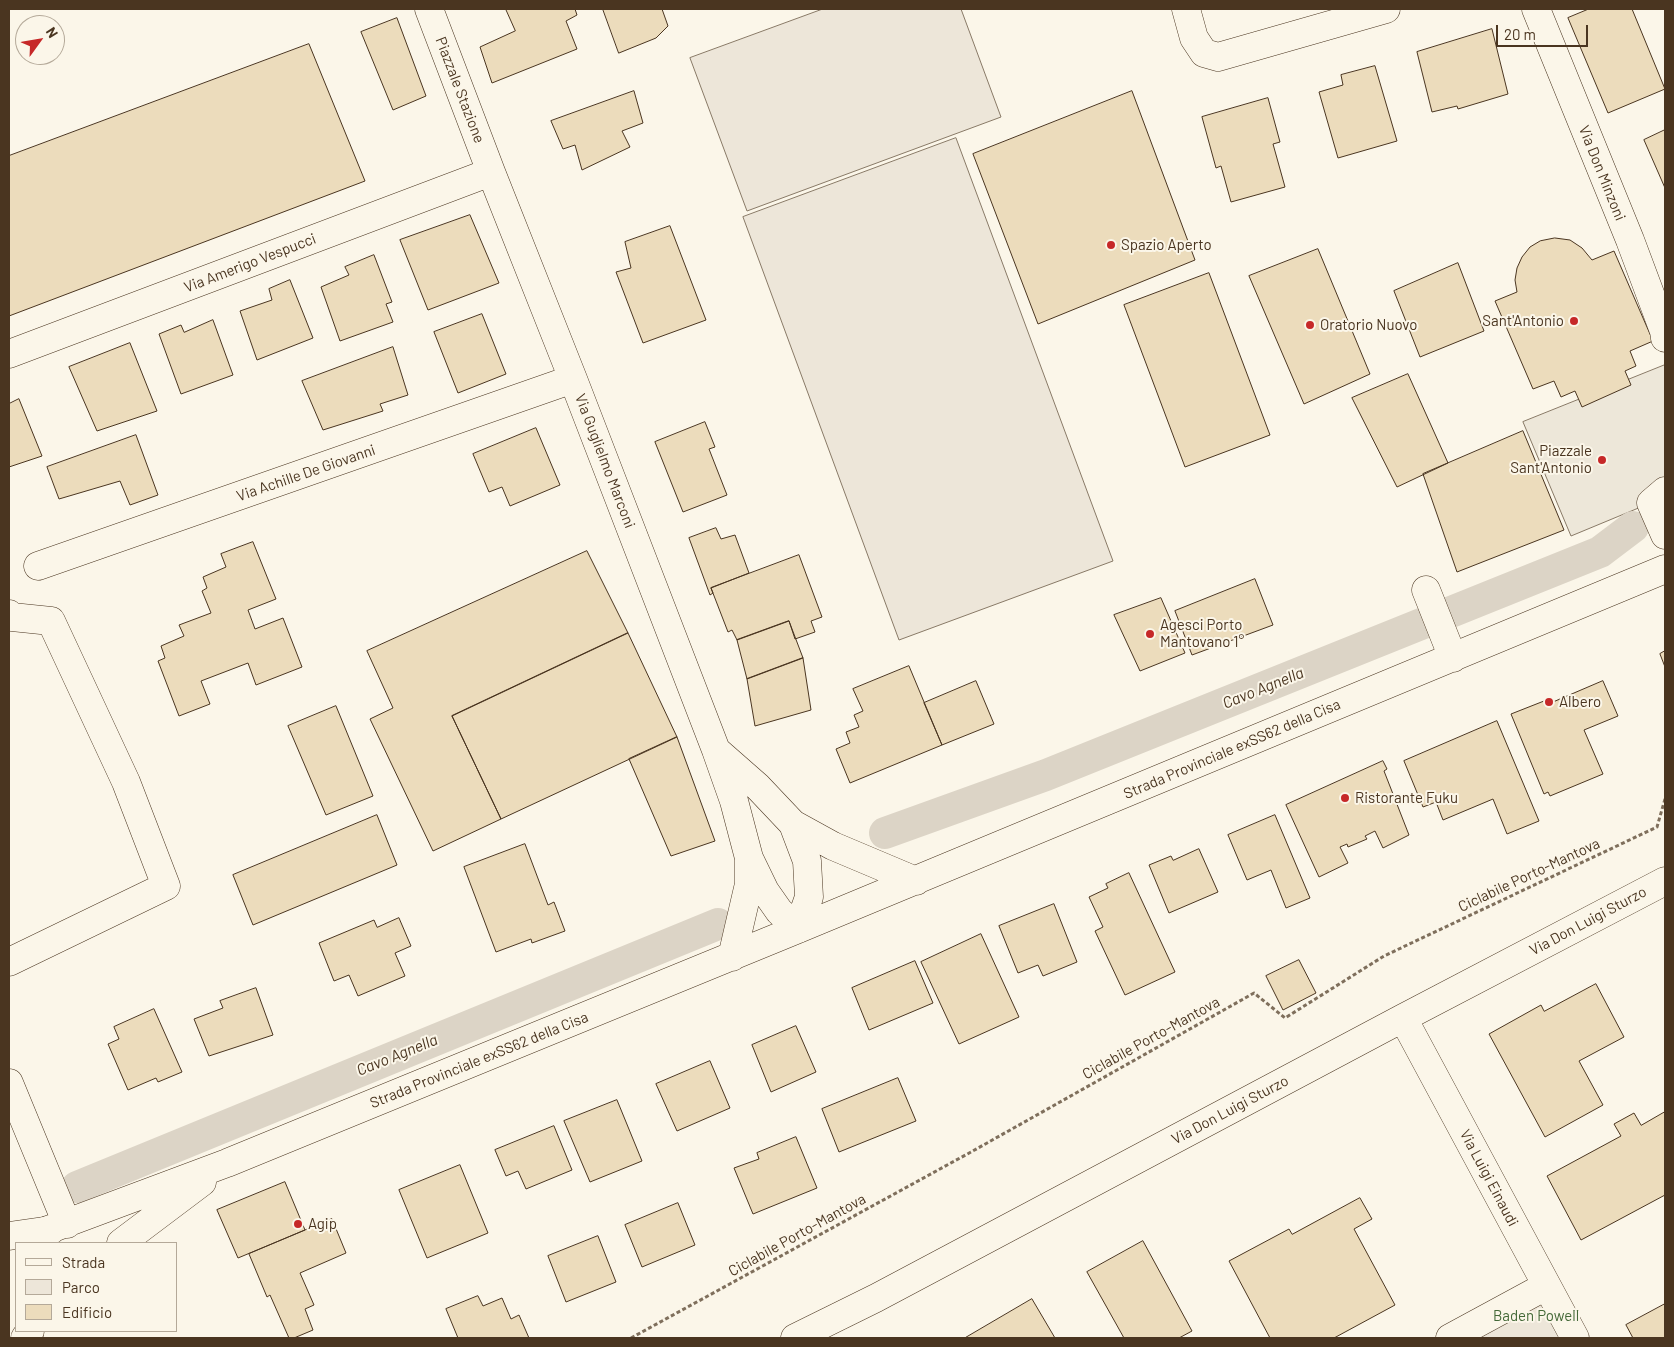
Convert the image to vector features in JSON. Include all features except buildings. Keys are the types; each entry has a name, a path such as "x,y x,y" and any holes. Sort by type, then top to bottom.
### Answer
{"main road":[{"name":"Piazzale Stazione","path":"429,9 491,172"},
{"path":"1186,9 1194,38 1204,53 1218,58 1386,9"},
{"name":"Via Don Minzoni","path":"1536,9 1630,240 1665,338"},
{"name":"Via Amerigo Vespucci","path":"9,354 491,172"},
{"name":"Via Guglielmo Marconi","path":"491,172 716,750 734,801 749,858 765,891 778,911 798,929 809,897 806,861 793,824"},
{"name":"Via Achille De Giovanni","path":"38,566 573,379"},
{"path":"1658,497 1665,535"},
{"name":"Strada Provinciale exSS62 della Cisa","path":"227,1163 732,957 1665,569"},
{"path":"1426,590 1453,658"},
{"path":"9,614 51,621 126,782 166,886 9,962"},
{"name":"Via Guglielmo Marconi","path":"716,750 758,787 793,824 833,846 916,880"},
{"name":"Via Guglielmo Marconi","path":"732,957 749,884 749,858"},
{"name":"Via Don Luigi Sturzo","path":"795,1338 876,1298 1665,881"},
{"name":"Via Luigi Einaudi","path":"1403,1018 1575,1338"},
{"path":"9,1084 59,1227"},
{"path":"9,1244 227,1163"},
{"path":"121,1242 227,1163"},
{"path":"9,1236 59,1227"},
{"path":"1450,1338 1546,1286"}],"path":[{"name":"Ciclabile Porto-Mantova","path":"632,1338 980,1147 1254,993 1285,1018 1384,956 1656,827 1665,799"}],"green space":[{"path":"823,9 961,9 1001,117 747,211 690,58"},
{"path":"956,138 1113,561 899,640 743,217"},
{"name":"Baden Powell","path":"1546,1286 1575,1338 1450,1338"}],"shaded area":[{"name":"Piazzale Sant'Antonio","path":"1665,365 1665,497 1571,536 1523,422"}],"waterway":[{"name":"Cavo Agnella","path":"885,833 1046,775 1600,552 1633,527"},
{"name":"Cavo Agnella","path":"77,1187 718,924"}],"place":[{"name":"Spazio Aperto","path":"1111,245"},
{"name":"Sant'Antonio","path":"1574,321"},
{"name":"Oratorio Nuovo","path":"1310,325"},
{"name":"Piazzale Sant'Antonio","path":"1602,460"},
{"name":"Agesci Porto Mantovano 1°","path":"1150,634"},
{"name":"Albero","path":"1549,702"},
{"name":"Ristorante Fuku","path":"1345,798"},
{"name":"Agip","path":"298,1224"}]}
